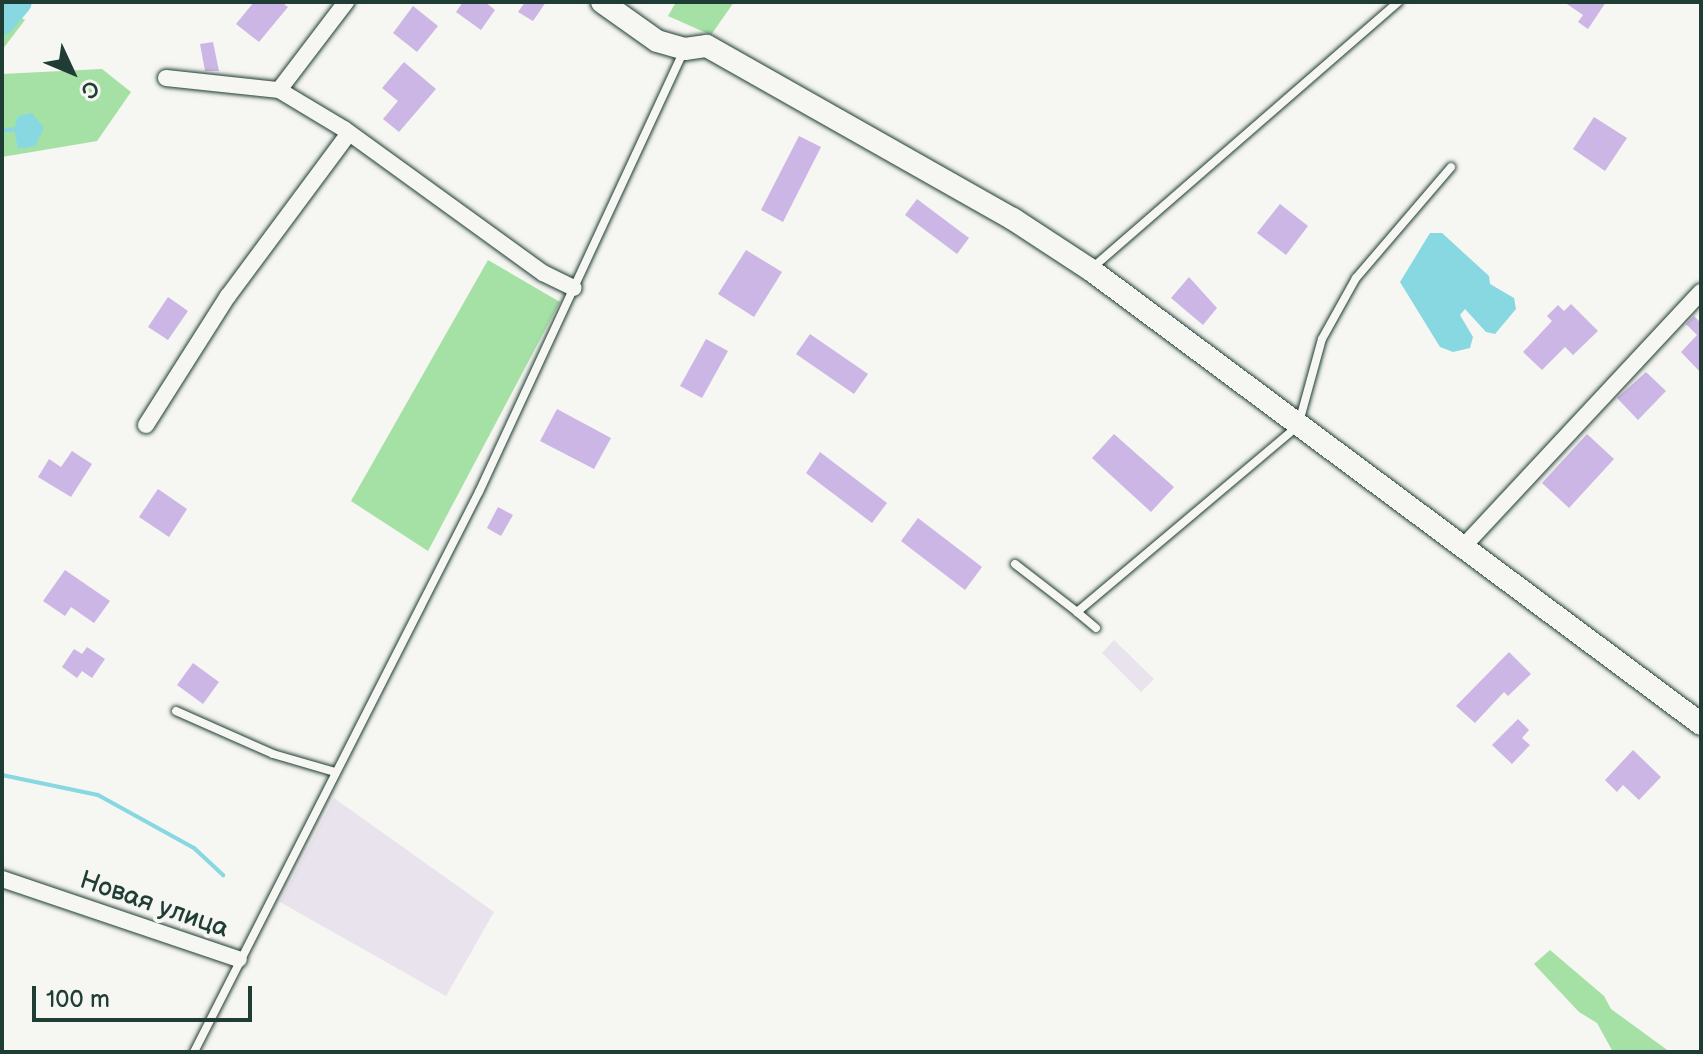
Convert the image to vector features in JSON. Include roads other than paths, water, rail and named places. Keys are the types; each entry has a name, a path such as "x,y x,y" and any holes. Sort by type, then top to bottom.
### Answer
{"street":[{"path":"279,90 346,2"},
{"path":"602,2 657,41 685,49 707,46 1013,219 1091,270 1701,724"},
{"path":"166,78 279,90 349,133 543,273 574,288"},
{"path":"146,425 228,296 349,133"},
{"path":"1462,548 1701,292"},
{"name":"Новая улица","path":"2,879 239,959"}],"lane":[{"path":"1091,270 1398,2"},
{"path":"239,959 479,492 685,49"},
{"path":"1077,612 1298,426 1322,339 1356,278 1451,167"},
{"path":"1015,564 1096,628"},
{"path":"176,711 273,754 335,772"},
{"name":"Новая улица","path":"194,1052 239,959"}],"water":[{"path":"32,113 44,128 35,146 18,149 14,129 18,116"},
{"path":"1430,233 1442,233 1489,276 1490,284 1514,298 1516,309 1495,334 1486,332 1465,309 1460,315 1473,337 1470,348 1453,352 1440,347 1400,282"}],"waterway":[{"path":"2,22 19,2"},
{"path":"2,131 14,129"},
{"path":"2,775 98,795 194,848 223,875"}]}
